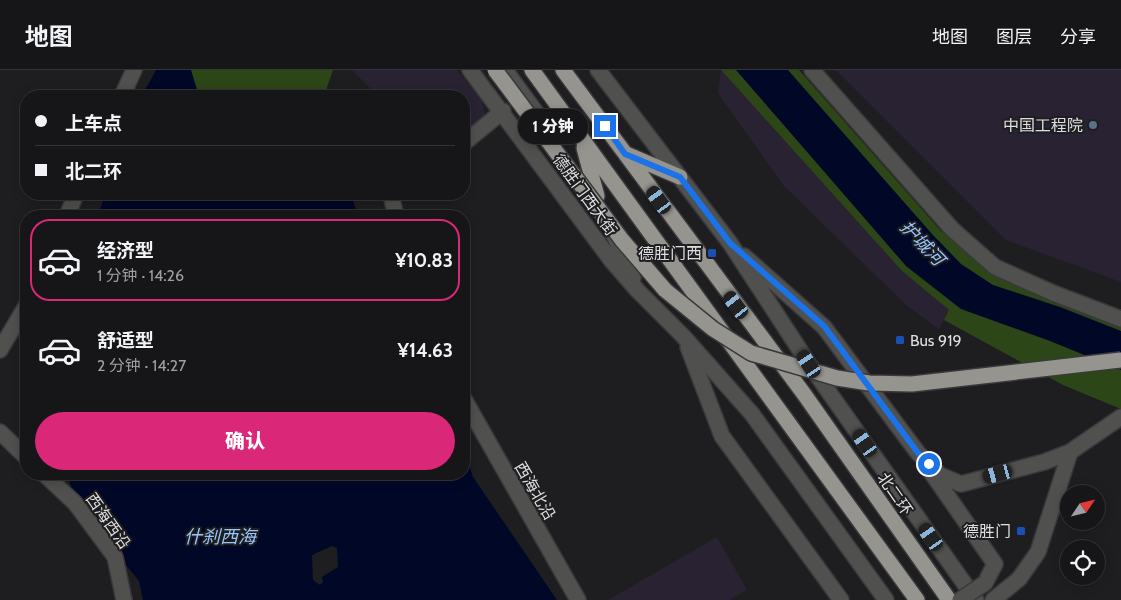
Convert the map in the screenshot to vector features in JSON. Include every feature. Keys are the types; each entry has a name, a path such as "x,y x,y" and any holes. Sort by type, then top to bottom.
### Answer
{"highway":[{"path":"495,70 622,240 665,290 713,328 751,353 838,378 869,383 912,384 1121,360"},
{"path":"532,70 917,600"},
{"name":"北二环","path":"563,70 804,394 949,600"},
{"path":"582,139 597,196"},
{"path":"625,154 680,177"}],"street":[{"path":"125,90 134,70"},
{"name":"德胜门西大街","path":"470,70 503,112 610,260 683,336 752,414 886,600"},
{"name":"德胜门西大街","path":"505,70 597,196 638,291"},
{"path":"598,70 730,243 809,364 976,600"},
{"path":"812,70 952,229 995,267 1053,293 1121,319"},
{"path":"470,138 503,112"},
{"path":"730,243 824,326 918,453 995,564 985,583 960,600"},
{"path":"0,350 20,316"},
{"path":"683,336 722,436 841,600"},
{"name":"西海北沿","path":"470,410 578,600"},
{"path":"918,453 940,475 961,484 1044,462 1070,452 1121,418"},
{"path":"0,432 20,450"},
{"path":"995,599 1023,575 1038,552 1070,452"},
{"name":"西海西沿","path":"50,480 75,503 116,557 124,600"}],"shaded area":[{"path":"352,70 457,70 482,100 485,116 470,127 470,90 372,90"},
{"path":"721,70 902,271 949,310 939,329 907,306 783,185 718,93"},
{"path":"836,70 1121,70 1121,282 1006,240"},
{"path":"717,537 747,590 729,600 608,600"}],"green space":[{"path":"163,70 333,70 326,90 182,90"},
{"path":"721,70 799,70 941,231 1011,281 1121,324 1121,409 1063,385 944,320 949,310 902,271"}],"water":[{"path":"156,70 191,70 197,90 144,90"},
{"name":"护城河","path":"736,70 788,70 932,234 961,264 993,285 1060,307 1121,331 1121,370 1050,341 961,309 906,266"},
{"path":"103,200 353,200 356,210 100,210"},
{"name":"什刹西海","path":"470,468 473,477 557,600 143,600 139,581 75,503 69,480 470,480","holes":["332,546 337,548 338,567 322,577 323,582 320,585 313,580 312,555"]}],"place":[{"name":"中国工程院","path":"1093,125"},
{"name":"德胜门西","path":"712,253"},
{"name":"Bus 919","path":"900,340"},
{"name":"德胜门","path":"1021,531"}],"route":[{"path":"605,126 625,154 680,177 730,243 824,326 918,453 929,464"}]}
